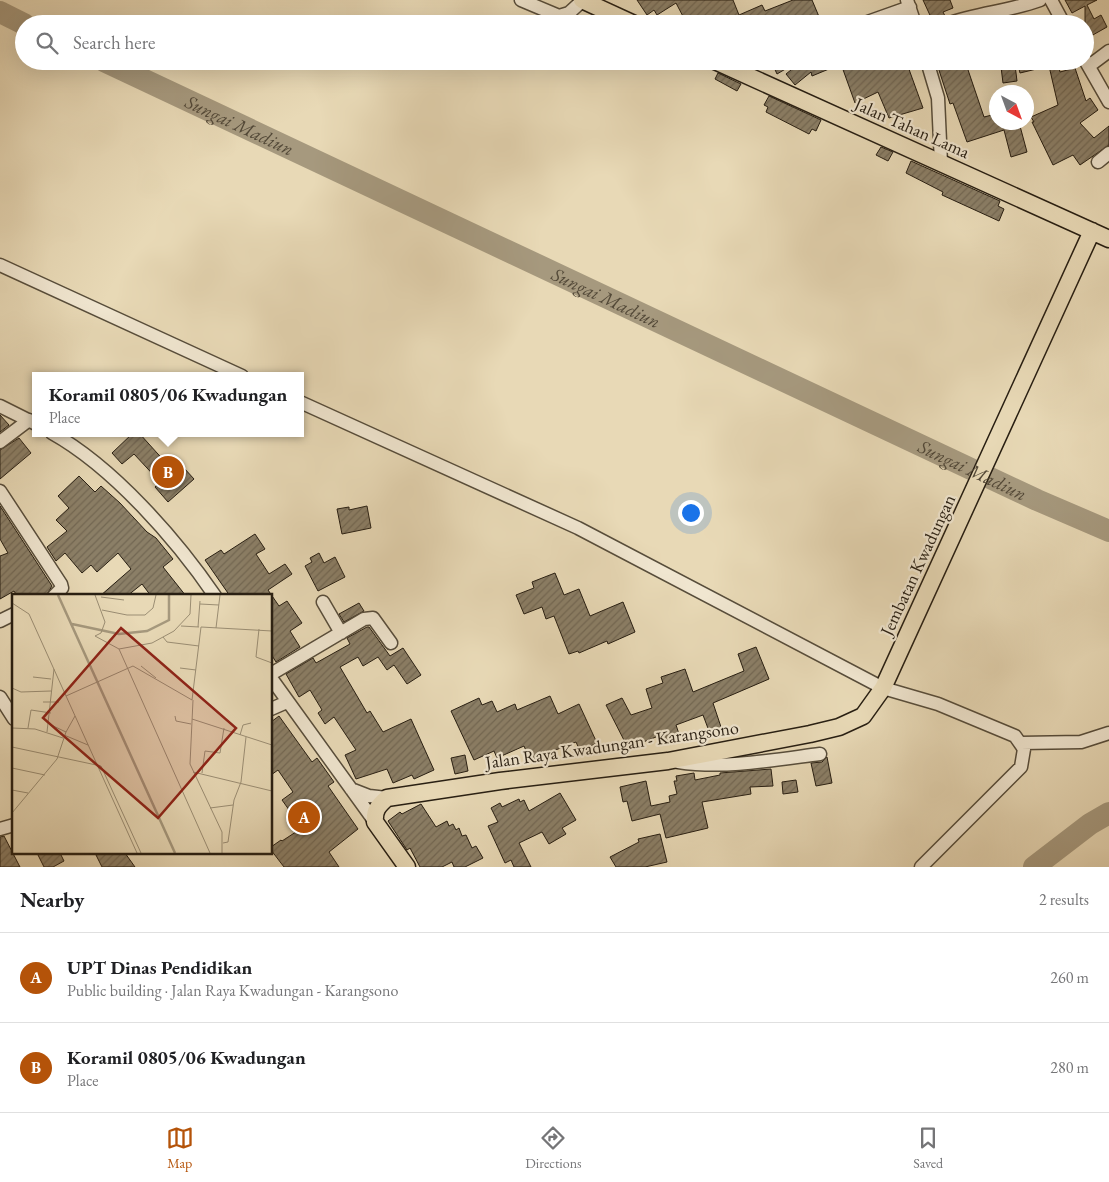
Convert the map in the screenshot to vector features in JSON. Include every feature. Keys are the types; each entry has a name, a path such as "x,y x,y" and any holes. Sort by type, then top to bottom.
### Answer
{"main road":[{"path":"582,0 614,15"},
{"name":"Jalan Tahan Lama","path":"734,70 1109,239"},
{"name":"Jembatan Kwadungan","path":"894,664 1092,231"},
{"name":"Jalan Raya Kwadungan - Karangsono","path":"387,798 519,778 668,761 839,727 863,716 884,688 894,664"},
{"path":"387,798 377,806 374,813 375,822 407,867"}],"street":[{"path":"521,0 557,15"},
{"path":"562,15 569,13 582,0"},
{"path":"981,15 1016,9 1040,0"},
{"path":"1051,0 1059,15"},
{"path":"882,15 908,3 912,15"},
{"path":"1094,59 1109,51"},
{"path":"930,70 938,98 941,163"},
{"path":"1091,70 1109,102"},
{"path":"1098,162 1109,153"},
{"path":"0,265 233,372"},
{"path":"304,404 578,528 884,688 938,704 1015,736 1024,749 1025,756 1021,767 921,867"},
{"path":"0,406 32,422"},
{"path":"0,442 32,422"},
{"path":"58,437 81,452 128,492 189,560 214,594"},
{"path":"0,491 61,584 62,588 56,594"},
{"path":"323,602 341,633"},
{"path":"0,621 12,615"},
{"path":"272,673 364,618 373,618 391,643"},
{"path":"272,680 375,822"},
{"path":"0,697 12,716"},
{"path":"272,709 287,702"},
{"path":"1021,743 1081,742 1109,733"},
{"path":"668,761 698,765 751,763 820,754"},
{"path":"350,788 370,796 387,798"}],"building":[{"path":"637,0 733,0 739,15 682,15 676,3 657,15 654,10 647,15"},
{"path":"793,0 812,0 818,15 739,15 762,5 765,11"},
{"path":"923,0 950,0 953,8 943,12 944,15 930,15"},
{"path":"1065,0 1097,0 1087,5 1092,15 1085,15 1085,6 1072,13"},
{"path":"1101,15 1107,27 1094,34 1094,19"},
{"path":"775,70 784,70 777,74"},
{"path":"791,70 826,70 812,76 811,72 795,85 786,74"},
{"path":"843,70 909,70 923,108 889,118 878,92 855,103"},
{"path":"939,70 968,70 984,117 989,116 989,130 1004,130 967,142 953,103 950,104"},
{"path":"1001,70 1016,70 1017,81 1003,83"},
{"path":"1019,70 1032,70 1020,73"},
{"path":"1050,70 1059,70 1060,72 1076,70 1086,101 1090,98 1098,110 1080,123 1094,138 1109,126 1109,145 1080,165 1073,155 1053,165 1034,126 1034,116 1058,105"},
{"path":"718,73 741,84 737,91 715,79"},
{"path":"769,96 821,120 816,131 812,129 809,134 766,112 768,107 764,105"},
{"path":"1004,130 1021,130 1027,152 1011,157"},
{"path":"881,147 893,152 888,161 876,155"},
{"path":"911,161 1000,201 998,206 1004,209 999,221 942,195 943,192 906,173"},
{"path":"0,415 9,425 0,432"},
{"path":"129,437 143,437 167,464 174,457 194,479 168,502 155,487 160,482 134,454 122,464 112,453"},
{"path":"19,438 31,453 0,479 0,450"},
{"path":"79,476 95,492 101,486 147,532 156,538 173,559 163,567 184,594 150,594 142,584 130,594 102,594 131,569 118,553 97,572 91,565 82,573 65,553 56,561 47,547 67,531 56,520 69,508 58,496"},
{"path":"0,506 52,586 47,594 16,594 14,591 0,599 0,556 8,553 0,539"},
{"path":"367,506 371,528 342,534 337,509 349,507 349,510"},
{"path":"255,534 265,549 256,554 269,574 285,564 292,574 268,590 271,594 229,594 205,560 221,550 224,554"},
{"path":"319,553 324,563 335,557 345,577 318,591 305,566 312,562 310,558"},
{"path":"555,573 564,595 579,589 590,616 623,602 635,632 608,644 607,641 579,653 578,651 569,654 554,616 546,619 542,607 524,614 516,595 534,588 532,582"},
{"path":"272,596 279,606 287,601 302,623 290,631 300,647 276,662 272,656"},
{"path":"359,603 364,611 344,622 339,614"},
{"path":"369,627 390,656 403,648 421,675 407,684 394,665 387,670 378,657 363,666 358,657 340,667 367,713 370,711 383,732 411,719 434,770 414,779 412,775 393,783 387,769 356,779 345,755 356,750 334,717 325,724 318,713 322,710 310,690 299,697 286,674 313,658 316,663 350,644 347,638"},
{"path":"756,647 769,679 713,703 721,727 709,731 703,715 676,725 680,737 663,742 661,735 628,748 606,705 622,698 631,715 652,708 646,689 663,683 661,677 685,669 693,692 744,671 738,654"},
{"path":"550,696 558,714 579,704 597,743 580,751 576,742 530,760 524,746 497,758 494,751 474,760 451,711 479,698 482,705 492,701 497,712 515,704 517,710"},
{"path":"279,716 312,762 317,758 334,782 328,786 358,829 329,852 339,867 284,867 272,851 272,846 302,828 282,800 293,792 278,770 272,774 272,721"},
{"path":"465,755 468,771 455,774 451,758"},
{"path":"827,757 832,783 816,786 811,763 822,762"},
{"path":"771,769 773,786 750,787 751,794 702,802 708,828 666,838 660,814 632,821 627,801 623,802 620,787 646,781 651,806 670,802 669,796 677,794 674,781 677,781 676,776 694,773 695,780 720,775 720,773"},
{"path":"796,780 798,792 783,794 782,782"},
{"path":"560,793 576,820 562,828 566,834 549,844 542,832 519,843 531,867 514,867 511,860 505,863 488,826 498,822 491,808 500,803 502,807 519,799 520,802 524,800 529,811"},
{"path":"421,804 436,827 447,821 449,826 453,824 456,830 459,828 462,836 466,835 472,848 476,846 483,858 465,867 454,867 452,862 442,867 420,867 410,848 407,850 388,821 400,812 402,814"},
{"path":"660,834 667,862 645,867 616,867 610,857 639,842 638,839"},
{"path":"4,836 20,867 0,867 0,837"},
{"path":"38,854 60,854 64,861 53,867 44,867"},
{"path":"96,854 126,854 135,867 102,867"}],"waterway":[{"name":"Sungai Madiun","path":"0,12 15,20"},
{"name":"Sungai Madiun","path":"123,70 1037,500 1109,531"},
{"path":"1034,867 1090,824 1109,813"}],"place":[{"name":"Koramil 0805/06 Kwadungan","path":"168,472"},
{"name":"UPT Dinas Pendidikan","path":"304,817"}]}
